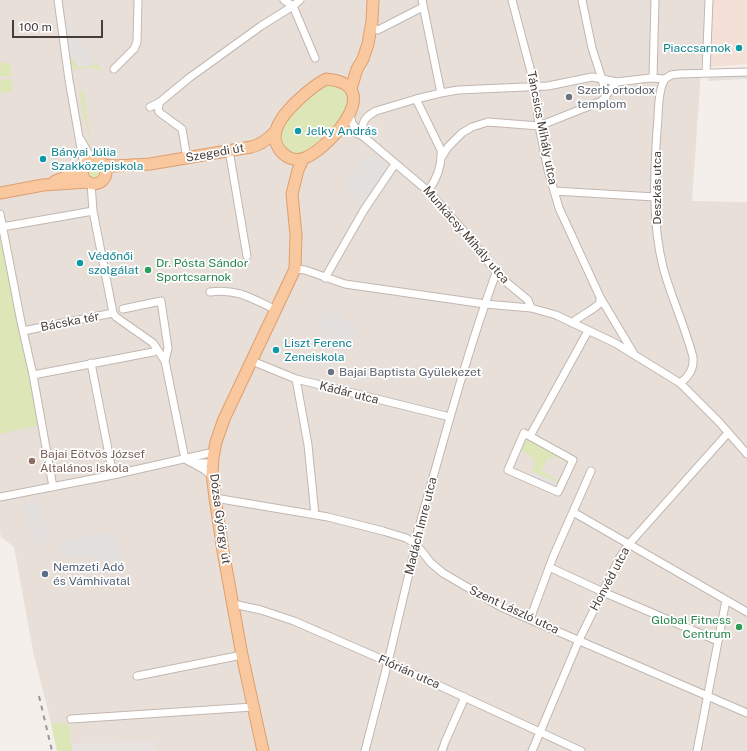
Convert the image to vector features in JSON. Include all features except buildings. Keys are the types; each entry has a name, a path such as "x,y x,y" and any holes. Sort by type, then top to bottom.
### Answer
{"main road":[{"path":"351,89 357,69 366,51 372,27 372,0"},
{"path":"340,81 357,69"},
{"path":"256,146 278,149 288,157 303,159 318,150 336,134 345,123 350,113 353,100 351,89 340,81 326,79 309,90 280,121 276,132 278,149"},
{"name":"Szegedi út","path":"102,163 114,166 150,164 256,146 276,132"},
{"name":"Dózsa György út","path":"288,157 294,182"},
{"name":"Dózsa György út","path":"263,751 242,655 215,498 212,463 224,419 295,269 296,235 292,194 294,182 303,159"},
{"path":"0,193 43,185 99,183 105,177 106,170 102,163 92,160 83,168 43,185"},
{"name":"Szegedi út","path":"105,177 150,164"},
{"path":"83,168 84,178 90,183"}],"street":[{"path":"58,0 83,168"},
{"path":"114,69 134,49 137,42 138,0"},
{"path":"284,0 293,6 315,58"},
{"path":"150,107 160,102 188,78 300,0"},
{"name":"Táncsics Mihály utca","path":"512,0 535,87 539,126 548,170 559,208 600,296 634,354"},
{"path":"582,0 592,48 606,97"},
{"path":"653,78 654,0"},
{"path":"706,73 709,0"},
{"path":"372,27 378,30 423,4 441,93"},
{"path":"362,136 362,125 364,120 376,111 416,99 458,90 548,86 592,76 617,82 653,78 665,79 671,75 747,72"},
{"name":"Deszkás utca","path":"665,79 661,88 654,197 657,237 663,265 693,357 692,368 686,380 680,383"},
{"path":"428,191 434,182 441,158 448,146 462,133 479,124 498,123 539,126 602,101 617,82"},
{"path":"416,99 438,142 441,150 441,158"},
{"path":"160,102 158,108 159,112 182,129 187,158"},
{"path":"350,113 352,123 362,136"},
{"path":"76,129 88,153 102,163"},
{"path":"336,134 347,131 362,136"},
{"name":"Munkácsy Mihály utca","path":"362,136 428,191 462,229 496,273 528,300 531,308"},
{"path":"229,150 247,256"},
{"path":"325,278 364,210 395,164"},
{"path":"90,183 93,211 113,313"},
{"path":"554,191 654,197"},
{"path":"2,226 93,211"},
{"path":"0,214 23,331"},
{"path":"295,269 305,270 345,284 485,304 531,308 556,315 615,343 680,383 747,454"},
{"name":"Madách Imre utca","path":"365,751 388,662 416,544 417,534 450,417 496,273"},
{"path":"210,292 222,290 240,293 276,310"},
{"path":"572,323 579,317 595,308 600,303 600,296"},
{"path":"123,309 161,301 168,348 165,361 188,461 205,470 213,477"},
{"name":"Bácska tér","path":"53,486 33,375 23,331 113,313 116,317 153,343 165,361"},
{"path":"531,434 588,331"},
{"path":"33,375 153,352"},
{"name":"Kádár utca","path":"252,361 296,379 450,417"},
{"path":"91,363 114,475"},
{"path":"296,379 308,445 316,515"},
{"path":"524,433 531,434 572,460 558,492 508,470 524,433"},
{"name":"Honvéd utca","path":"532,751 579,640 620,557 629,544 728,433"},
{"path":"0,497 188,461 214,452"},
{"path":"188,461 212,463"},
{"path":"530,619 549,567 591,471"},
{"name":"Szent László utca","path":"215,498 316,515 406,538 416,544 431,562 443,573 501,607 747,713"},
{"path":"573,512 747,612"},
{"path":"549,567 603,592 718,641"},
{"path":"697,751 726,600"},
{"name":"Flórián utca","path":"233,604 261,610 294,621 388,662 581,751"},
{"path":"137,676 242,655"},
{"path":"442,751 465,697"},
{"path":"71,719 253,707"}],"shaded area":[{"path":"0,0 706,0 692,201 747,202 747,751 57,751 34,656 14,547 1,537 0,532"},
{"path":"712,0 747,0 747,64 710,67"},
{"path":"63,18 68,18 76,34 94,61 94,66 78,67 68,53"},
{"path":"747,74 747,79 708,81 709,77"},
{"path":"373,156 386,165 387,169 364,205 346,192 347,182 364,157 370,160"},
{"path":"328,306 361,331 339,346 316,328"},
{"path":"567,369 575,373 562,396 555,392"},
{"path":"531,471 558,483 555,491 528,479"},
{"path":"41,498 48,542 31,544 24,501"},
{"path":"114,532 122,560 92,564 90,556 62,559 59,541"},
{"path":"155,741 155,751 72,751 71,744"}],"green space":[{"path":"68,53 78,67 94,66 94,61 104,72 94,68 74,69 69,61"},
{"path":"0,63 10,63 12,76 0,76"},
{"path":"12,79 13,91 0,93 0,80"},
{"path":"326,83 339,84 349,96 342,122 303,157 283,151 279,132 293,110"},
{"path":"83,90 91,143 83,114 79,91"},
{"path":"94,164 100,166 102,172 100,178 94,180 88,178 86,172 88,166"},
{"path":"0,235 39,425 0,434"},
{"path":"524,437 567,461 566,462 554,456 552,459 548,458 541,471 559,481 558,483 532,471 535,461 531,459 532,456 519,450"},
{"path":"51,723 69,724 72,751 57,751"}],"railway":[{"path":"39,696 52,751"}],"place":[{"name":"Piaccsarnok","path":"739,48"},
{"name":"Szerb ortodox templom","path":"569,97"},
{"name":"Jelky András","path":"298,131"},
{"name":"Bányai Júlia Szakközépiskola","path":"43,159"},
{"name":"Védőnői szolgálat","path":"80,263"},
{"name":"Dr. Pósta Sándor Sportcsarnok","path":"148,270"},
{"name":"Liszt Ferenc Zeneiskola","path":"276,350"},
{"name":"Bajai Baptista Gyülekezet","path":"331,372"},
{"name":"Bajai Eötvös József Általános Iskola","path":"32,461"},
{"name":"Nemzeti Adó és Vámhivatal","path":"45,574"},
{"name":"Global Fitness Centrum","path":"739,627"}]}
